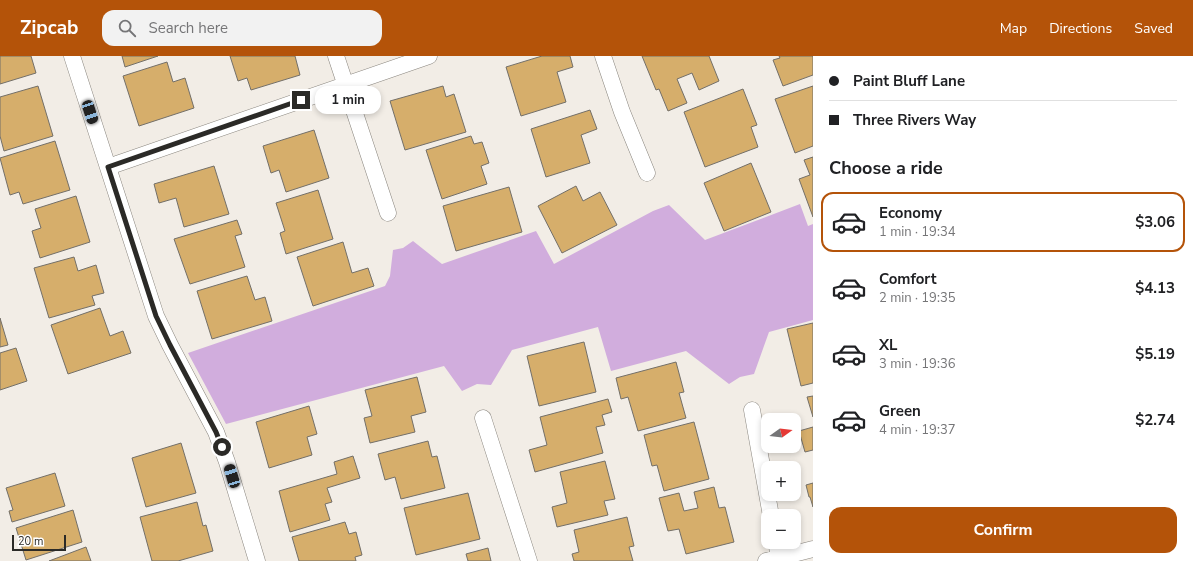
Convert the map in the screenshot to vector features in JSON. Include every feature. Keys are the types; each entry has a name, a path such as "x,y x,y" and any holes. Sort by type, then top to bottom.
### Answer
{"street":[{"path":"72,56 156,316 216,432 227,462 257,561"},
{"path":"336,56 388,213"},
{"path":"108,167 429,56"},
{"path":"603,56 622,112 647,173"},
{"path":"752,410 770,509"},
{"path":"483,418 529,561"},
{"path":"776,549 775,560 813,549"}],"shaded area":[{"path":"800,204 808,226 813,224 813,320 769,332 754,374 740,377 729,384 686,351 611,371 598,327 512,350 491,385 477,384 462,391 444,366 226,424 188,353 385,286 390,276 393,250 403,248 413,241 442,264 536,231 554,264 653,211 669,205 705,240"}],"building":[{"path":"0,56 31,56 36,73 0,84"},
{"path":"122,56 158,56 125,67"},
{"path":"230,56 295,56 300,75 251,90 247,78 238,81"},
{"path":"542,56 570,56 573,67 557,72 566,102 521,116 506,67"},
{"path":"642,56 709,56 719,81 699,90 692,73 677,79 687,103 668,111 659,89 656,90"},
{"path":"779,56 813,56 813,75 783,86 773,60 780,58"},
{"path":"167,62 173,82 185,78 194,108 139,126 123,76"},
{"path":"38,86 53,136 4,151 0,136 0,97"},
{"path":"443,86 446,97 454,94 466,132 405,150 390,101"},
{"path":"813,86 813,146 795,153 775,99"},
{"path":"743,89 757,125 751,127 758,147 705,167 684,112"},
{"path":"590,110 597,129 581,135 590,163 546,177 531,129"},
{"path":"314,130 329,178 286,192 279,170 271,173 263,146"},
{"path":"471,136 474,144 482,142 489,163 481,166 487,184 442,199 426,150"},
{"path":"55,141 70,190 23,204 19,192 10,195 0,158"},
{"path":"813,157 813,217 799,179 810,175 804,160"},
{"path":"751,163 771,212 724,231 704,183"},
{"path":"214,166 229,214 184,227 176,198 159,203 154,184"},
{"path":"576,186 583,201 600,192 617,225 562,253 538,206"},
{"path":"509,187 522,232 456,251 443,206"},
{"path":"318,190 333,239 286,254 280,233 285,231 276,203"},
{"path":"76,196 90,242 40,258 32,231 41,228 35,209"},
{"path":"237,220 242,234 235,236 245,267 190,284 174,239"},
{"path":"343,242 352,273 368,268 374,286 313,306 297,257"},
{"path":"74,257 78,271 96,265 104,293 92,296 95,305 49,318 34,268"},
{"path":"247,276 255,300 265,297 272,321 212,339 197,291"},
{"path":"100,308 110,336 123,331 131,353 68,374 51,325"},
{"path":"0,318 8,345 0,347"},
{"path":"813,323 813,383 801,386 787,329"},
{"path":"584,342 596,392 539,406 527,356"},
{"path":"16,348 27,381 0,390 0,353"},
{"path":"676,362 684,392 679,393 686,418 638,431 628,397 621,399 616,378"},
{"path":"417,377 426,412 411,416 415,432 370,443 364,418 372,416 365,390"},
{"path":"813,396 813,417 807,397"},
{"path":"608,399 612,412 602,415 605,425 596,427 603,453 535,472 529,450 547,445 540,417"},
{"path":"309,406 317,434 307,437 312,455 269,468 256,422"},
{"path":"694,422 709,479 664,491 657,465 652,466 644,435"},
{"path":"813,427 813,450 805,452 801,438 801,430"},
{"path":"428,441 432,457 437,456 445,488 401,499 395,477 385,480 378,454"},
{"path":"181,443 196,493 146,507 132,458"},
{"path":"353,456 360,478 327,488 332,502 325,504 330,520 290,532 279,491 337,474 334,462"},
{"path":"605,461 615,499 604,501 608,515 557,527 552,507 567,503 560,472"},
{"path":"55,473 65,506 12,522 9,511 13,510 6,488"},
{"path":"813,483 813,507 806,485"},
{"path":"714,487 719,508 725,507 734,542 686,554 679,529 668,531 659,498 679,493 684,511 698,508 694,492"},
{"path":"468,493 480,539 416,555 404,508"},
{"path":"197,502 203,526 206,525 213,551 178,561 152,561 140,517"},
{"path":"73,510 82,542 26,560 16,528"},
{"path":"627,517 634,546 629,547 633,561 574,561 572,554 579,552 574,530"},
{"path":"345,522 349,534 356,532 362,555 355,557 356,561 299,561 292,537"},
{"path":"86,547 91,561 49,561"},
{"path":"488,548 491,561 468,561 466,554"}],"route":[{"path":"222,447 216,432 156,316 108,167 301,100"}]}
